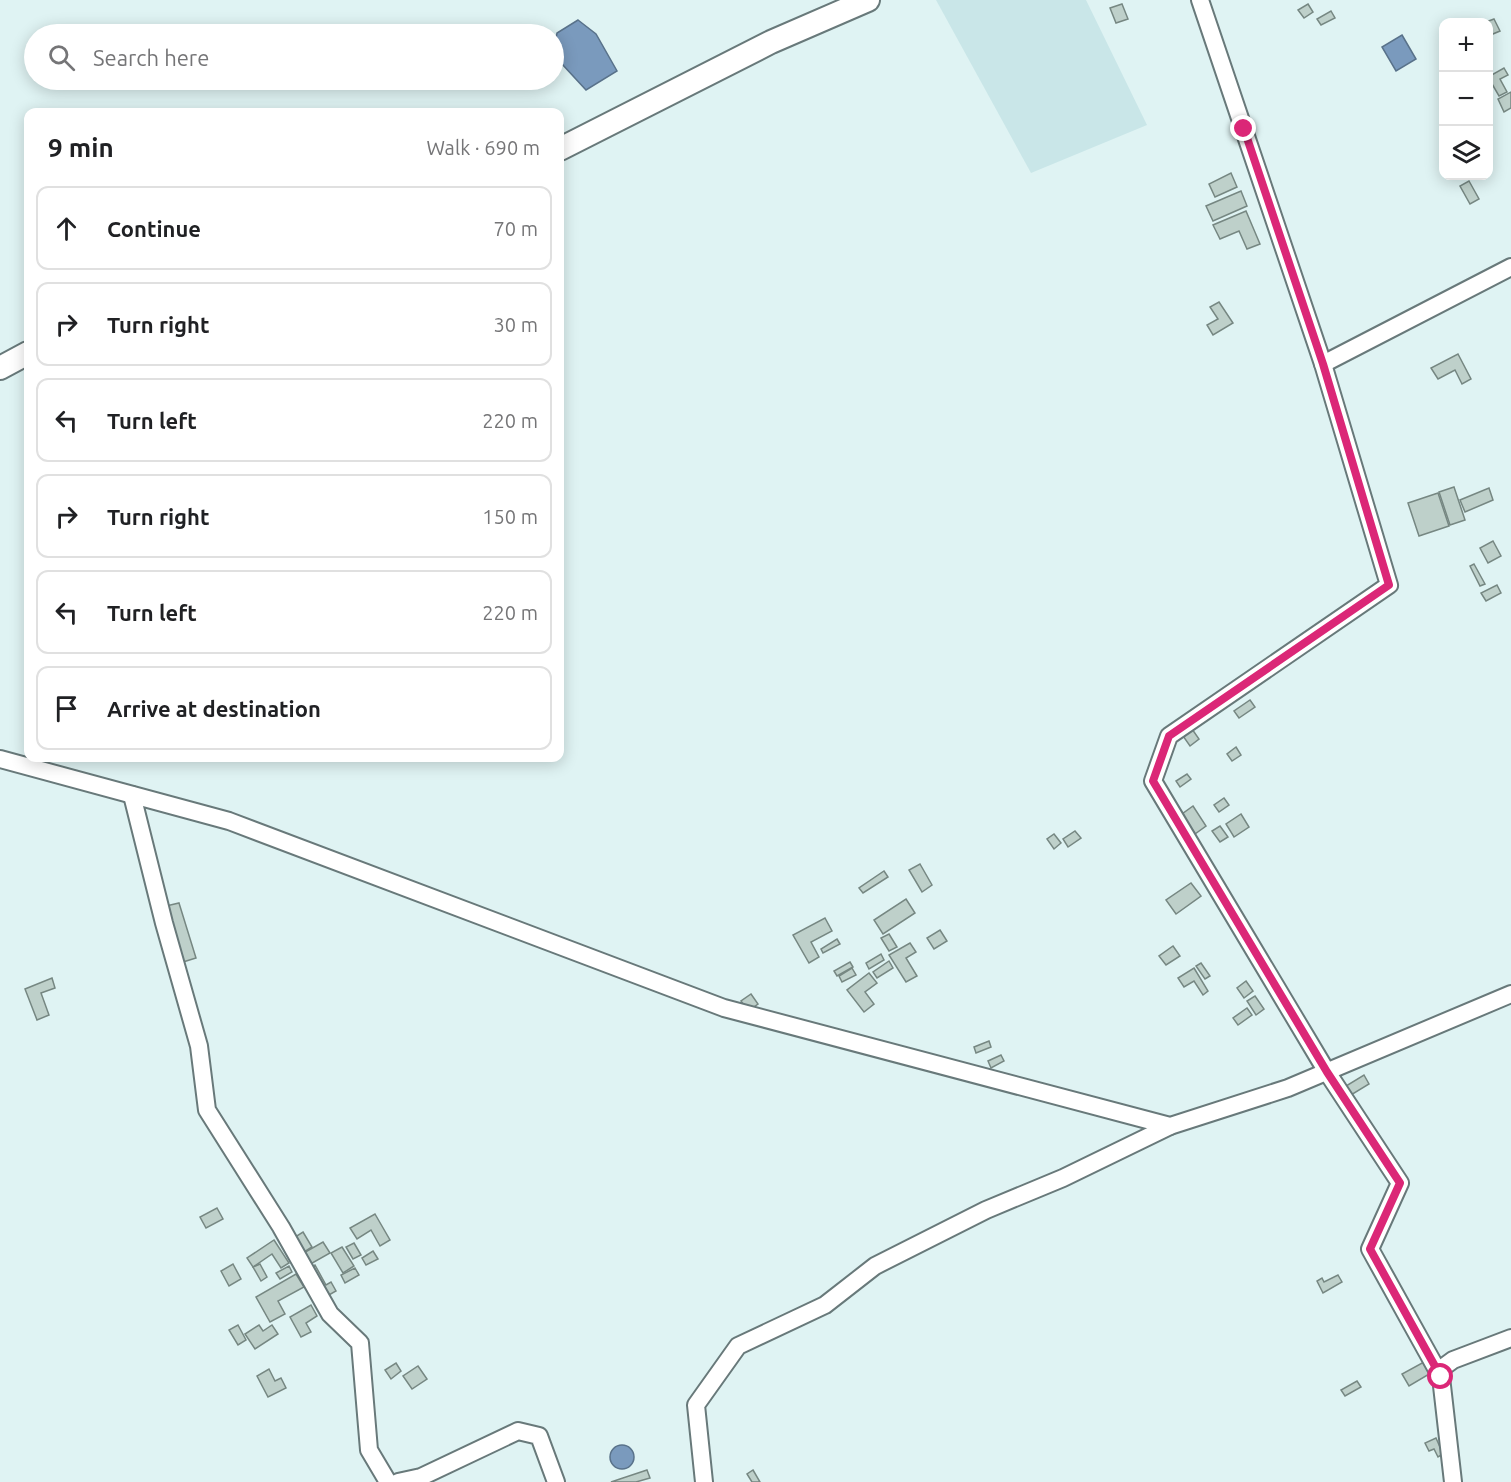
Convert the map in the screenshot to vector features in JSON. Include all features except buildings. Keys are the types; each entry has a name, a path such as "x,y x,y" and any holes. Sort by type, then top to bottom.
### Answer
{"main road":[{"path":"564,147 771,42 868,0"},
{"path":"0,368 24,355"}],"street":[{"path":"1200,0 1323,364 1389,585 1169,736 1153,781 1327,1072 1400,1183 1370,1249 1441,1377 1454,1482"},
{"path":"1323,364 1511,267"},
{"path":"0,759 229,821 724,1008 1170,1126"},
{"path":"132,795 164,923 199,1046 207,1110 281,1227 330,1314 360,1343 369,1450 388,1482"},
{"path":"704,1482 696,1405 738,1346 825,1305 875,1266 986,1210 1063,1178 1170,1126 1288,1088 1511,994"},
{"path":"1437,1371 1453,1360 1511,1338"},
{"path":"399,1482 421,1477 518,1431 539,1436 556,1482"}],"shaded area":[{"path":"936,0 1086,0 1147,125 1031,173"}],"water":[{"path":"578,20 596,34 617,71 586,90 564,66 564,29"},
{"path":"1402,35 1416,59 1396,71 1382,47"},
{"path":"622,1445 631,1448 634,1457 631,1466 622,1469 613,1466 610,1457 613,1448"}],"route":[{"path":"1244,129 1323,364 1389,585 1169,736 1153,781 1327,1072 1400,1183 1370,1249 1441,1377"}]}
